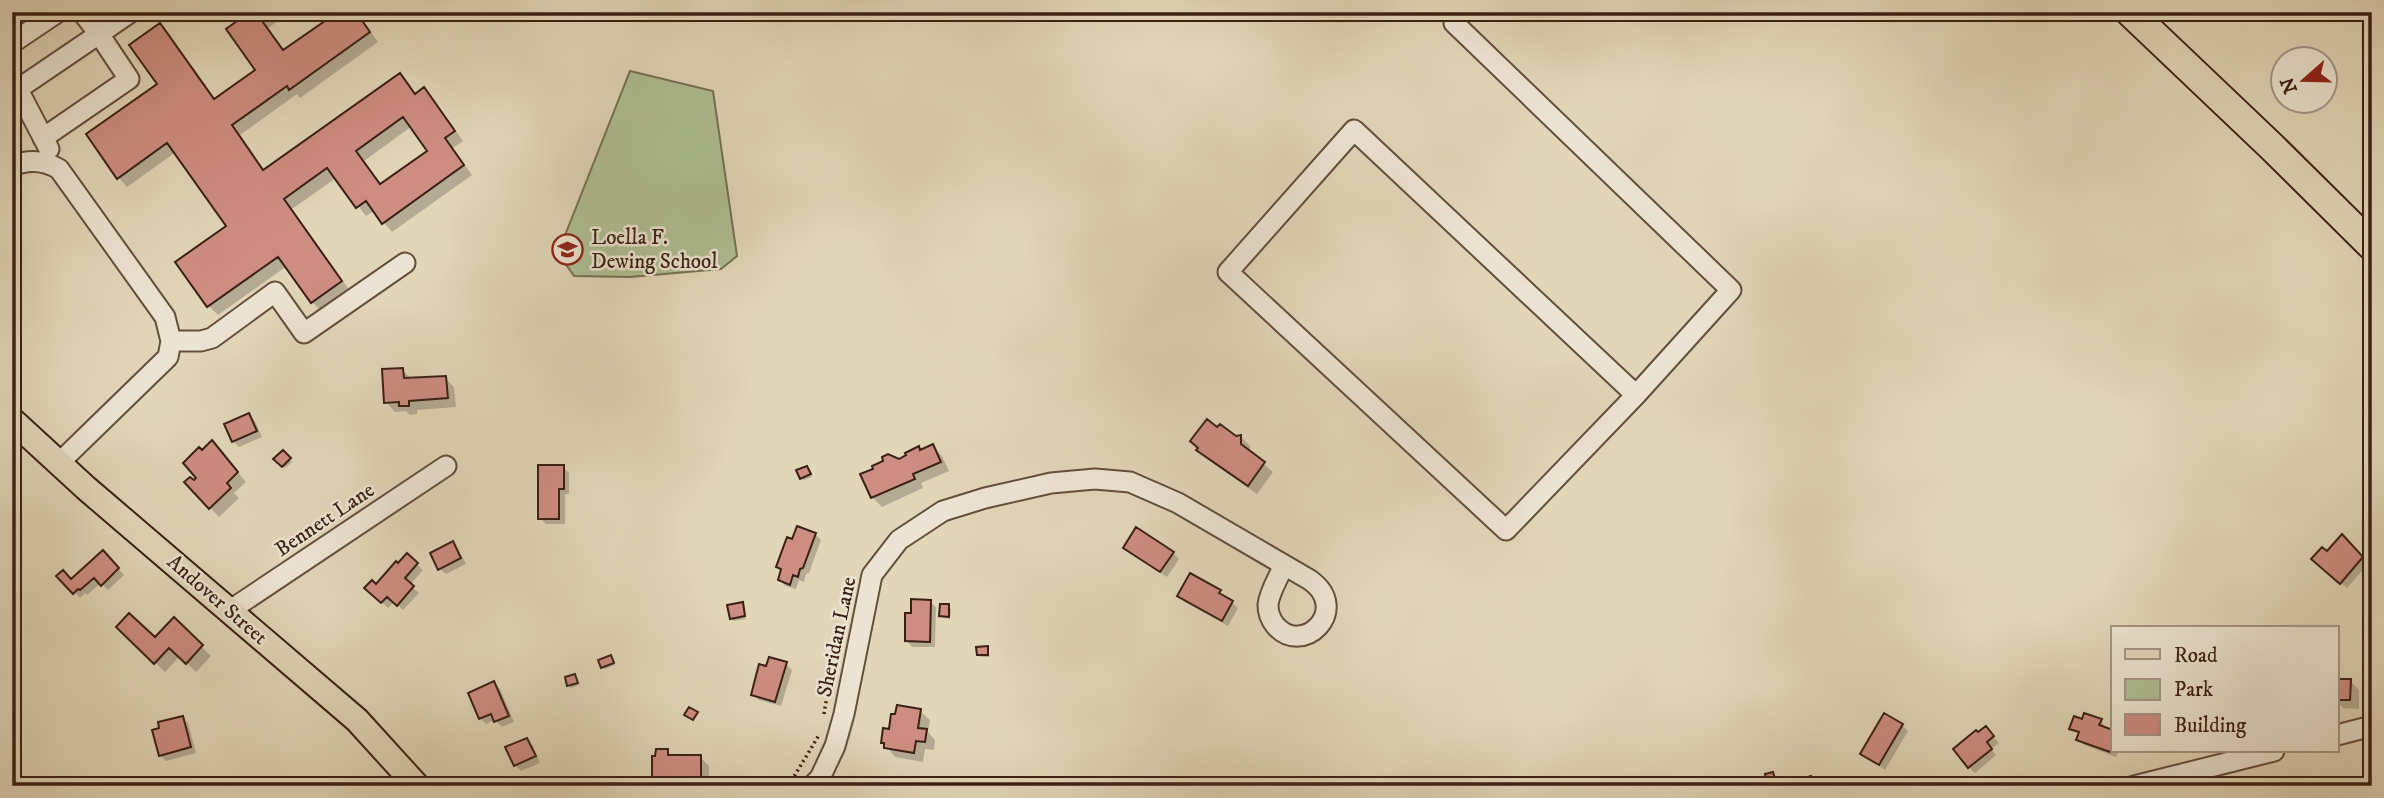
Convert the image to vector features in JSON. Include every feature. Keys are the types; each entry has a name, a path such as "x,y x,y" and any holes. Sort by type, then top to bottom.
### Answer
{"highway":[{"path":"2130,12 2372,246"}],"main road":[{"name":"Andover Street","path":"12,420 357,720 417,786"}],"street":[{"path":"12,43 58,12"},
{"path":"43,138 129,79 82,12"},
{"path":"59,463 168,357 171,341 165,317 59,169 15,84 131,12"},
{"path":"1454,23 1731,290 1636,395 1506,530 1228,272 1354,130 1636,395"},
{"path":"12,166 23,162 47,162 59,169"},
{"path":"171,341 201,341 212,338 275,292 304,333 405,263"},
{"name":"Bennett Lane","path":"229,611 446,466"},
{"name":"Sheridan Lane","path":"812,786 820,778 838,735 872,575 899,540 943,511 1051,483 1095,479 1130,482 1178,503 1284,565"},
{"path":"2338,735 2372,726"},
{"path":"2134,786 2270,752"}],"green space":[{"path":"630,71 713,91 737,256 721,269 630,277 574,276 558,253"}],"building":[{"path":"231,12 268,12 260,18 283,50 332,16 329,12 356,12 370,32 289,90 287,86 232,125 263,170 400,73 415,94 424,87 455,131 445,138 464,165 382,224 366,201 356,208 327,168 284,199 342,281 311,303 278,257 207,307 175,262 226,226 167,143 117,179 86,134 157,84 129,45 160,23 214,99 255,70 226,29 237,21","holes":["403,117 427,151 380,184 356,151"]},
{"path":"403,368 404,378 446,376 448,398 409,401 409,406 399,406 399,402 384,403 382,369"},
{"path":"249,413 257,431 232,442 224,424"},
{"path":"1207,419 1217,427 1220,424 1236,436 1241,435 1241,444 1265,462 1248,486 1196,450 1198,448 1190,441"},
{"path":"212,440 238,472 227,483 231,488 209,509 184,482 190,477 194,480 196,478 183,463 199,447 202,450"},
{"path":"933,444 941,462 913,474 915,479 871,498 860,474 873,469 872,466 883,461 882,457 888,454 899,459 919,446 920,450"},
{"path":"283,450 291,458 282,467 273,459"},
{"path":"538,465 564,465 564,489 559,489 559,519 538,519"},
{"path":"807,466 811,474 800,479 796,470"},
{"path":"797,526 816,533 803,568 800,569 798,577 793,575 790,585 778,580 781,569 776,567 787,537 792,539"},
{"path":"1136,527 1174,552 1160,572 1123,548"},
{"path":"2342,534 2363,557 2340,584 2311,559 2322,547 2327,551"},
{"path":"453,541 461,558 438,570 430,553"},
{"path":"103,550 119,568 101,586 94,578 73,594 56,576 63,570 71,579"},
{"path":"407,553 418,563 405,578 414,586 397,606 387,597 381,603 364,588 372,580 376,584 396,561 398,563"},
{"path":"1190,573 1221,590 1219,593 1233,601 1222,621 1177,596"},
{"path":"911,599 931,600 930,642 905,641 905,613 911,613"},
{"path":"743,602 745,616 730,619 727,605"},
{"path":"940,604 949,604 949,617 939,616"},
{"path":"129,613 155,637 174,617 203,645 186,664 169,648 154,664 116,627"},
{"path":"988,646 988,655 977,655 976,647"},
{"path":"611,655 614,663 601,668 598,660"},
{"path":"769,657 787,662 775,702 751,695 759,664 766,666"},
{"path":"575,674 578,683 567,686 565,677"},
{"path":"2338,679 2351,679 2350,700 2338,700"},
{"path":"494,681 509,716 494,722 491,714 479,719 468,693"},
{"path":"897,705 921,709 918,728 927,729 925,742 916,741 914,753 884,748 884,743 881,743 883,728 889,729 891,714 895,714"},
{"path":"689,707 698,712 693,720 684,715"},
{"path":"1884,713 1903,724 1879,765 1860,754"},
{"path":"2084,713 2102,719 2099,725 2111,729 2110,752 2076,740 2079,732 2069,729 2074,716 2082,719"},
{"path":"183,716 191,747 159,756 152,730 159,728 158,722"},
{"path":"1986,726 1994,736 1987,742 1992,749 1968,768 1953,749 1976,730 1978,732"},
{"path":"527,738 536,756 514,766 505,747"},
{"path":"656,749 668,749 668,755 701,755 701,786 682,786 682,780 652,780 652,756 655,756"},
{"path":"1773,772 1777,786 1753,786 1752,783 1766,779 1765,774"},
{"path":"1811,776 1814,786 1777,786"}],"place":[{"name":"Loella F. Dewing School","path":"568,250"}]}
